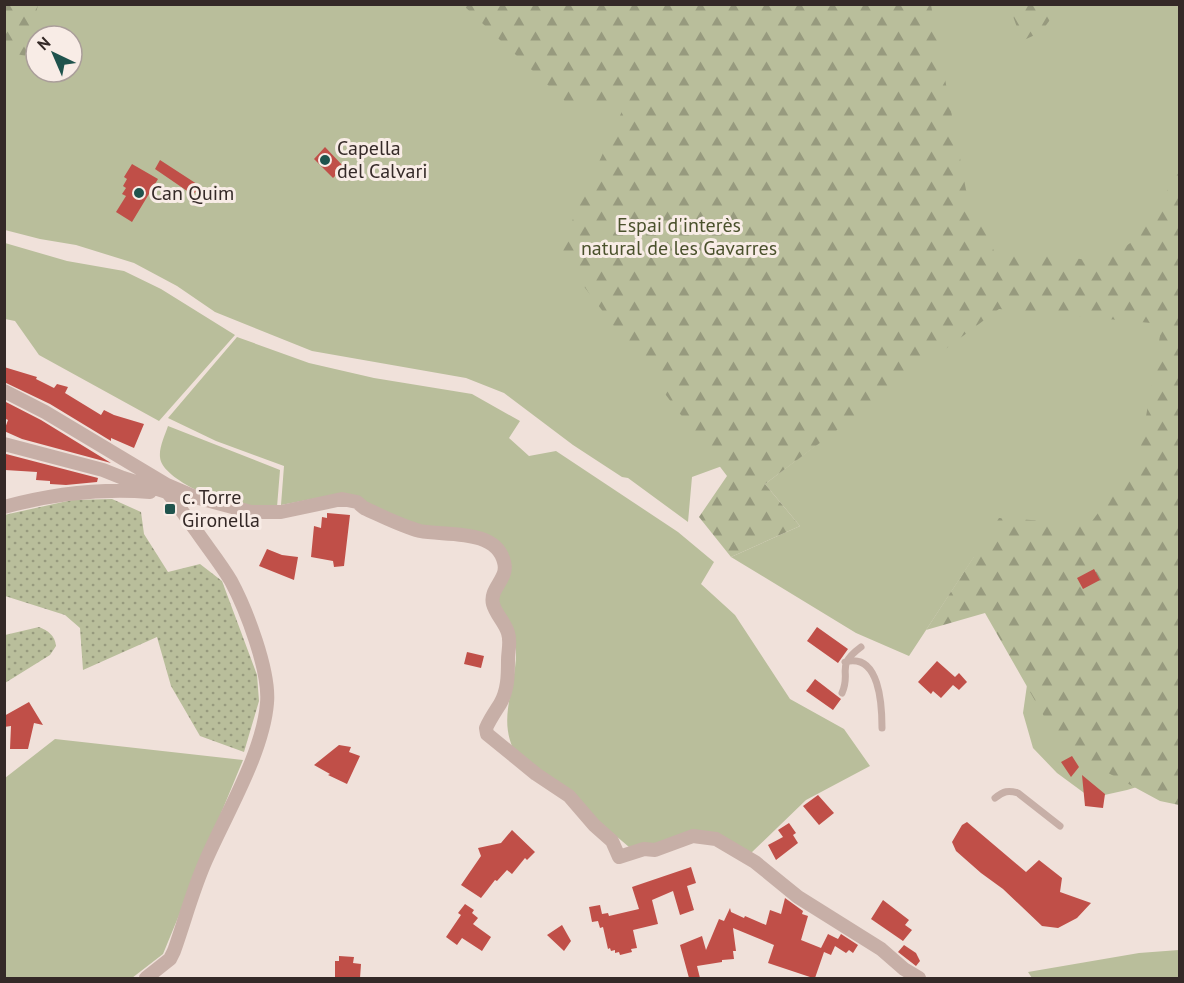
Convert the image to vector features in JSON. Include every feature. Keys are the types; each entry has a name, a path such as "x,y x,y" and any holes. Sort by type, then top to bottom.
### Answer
{"street":[{"path":"4,391 45,412 167,488 231,581 240,600 266,678 268,694 266,712 254,753 195,886 174,951 164,964 146,978"},
{"path":"4,444 251,512 281,512 336,500 352,501 408,527 428,532 474,537 494,547 505,564 504,578 494,592 492,600 509,634 509,673 504,697 486,728 487,734 536,774 569,796 594,825 612,841 619,857 644,849 655,850 693,836 716,839 750,858 798,897 881,949 904,969 919,978"},
{"path":"4,507 67,494 167,488"}],"lane":[{"path":"842,693 845,683 845,663 853,652 861,647"},
{"path":"845,663 859,661 872,674 880,694 882,728"},
{"path":"995,798 1002,792 1010,790 1018,793 1060,826"}],"green space":[{"path":"5,4 38,5 33,24 24,24 24,56 5,51"},
{"path":"1009,4 1061,5 1041,32 1022,41"},
{"name":"Espai d'interès natural de les Gavarres","path":"5,5 1179,5 1179,785 1163,779 1091,798 1057,773 1033,748 1023,713 1028,678 974,557 909,656 856,633 731,557 800,526 765,484 819,443 744,458 692,477 688,522 628,478 622,477 573,445 504,393 466,378 312,351 215,312 177,286 134,263 76,245 5,230"},
{"path":"463,5 931,5 966,190 994,251 1035,251 1103,263 1137,238 1179,172 1179,805 1160,801 1062,748 985,613 926,630 999,518 1090,524 1139,457 1162,324 999,309 765,484 800,526 731,557 699,517 727,476 558,252 628,98 571,107"},
{"path":"5,243 67,261 124,271 161,289 235,335 159,421 39,355 15,321 5,319"},
{"path":"237,337 309,363 374,378 472,394 520,421 509,438 529,456 556,451 678,532 714,562 701,584 735,615 790,699 844,729 870,766 806,800 751,853 725,838 629,847 513,748 507,724 516,651 497,598 505,583 492,540 420,528 343,493 281,505 284,466 216,441 168,418"},
{"path":"168,426 280,470 277,507 235,505 204,494 179,480 163,465 160,457 161,445"},
{"path":"112,499 141,512 144,534 168,572 200,564 222,581 257,675 259,701 244,752 200,736 171,686 157,637 83,670 80,628 65,615 5,596 4,515 72,500"},
{"path":"39,627 50,634 56,646 50,655 5,683 5,635"},
{"path":"55,739 243,760 163,954 132,978 5,978 5,778"},
{"path":"1179,950 1179,978 1032,978 1028,972 1139,953"}],"building":[{"name":"Capella del Calvari","path":"325,147 344,167 333,178 314,159"},
{"path":"160,160 200,186 193,195 155,169"},
{"name":"Can Quim","path":"132,164 158,179 132,222 116,212 126,196 122,194 126,188 123,186 127,179 124,177"},
{"path":"4,367 37,377 36,379 54,388 57,384 68,387 65,393 101,415 104,410 144,424 134,448 111,438 111,441 50,404 4,382"},
{"path":"4,401 41,420 111,463 22,439 4,431 8,420 4,418"},
{"path":"6,454 98,478 97,482 66,485 36,480 37,472 5,470"},
{"path":"327,513 350,515 344,566 334,567 333,561 311,557 314,526 321,528 322,517 327,518"},
{"path":"267,549 282,555 298,557 294,580 259,566"},
{"path":"1094,569 1100,580 1083,589 1077,578"},
{"path":"817,627 848,649 838,663 807,641"},
{"path":"467,652 484,656 481,668 464,664"},
{"path":"937,661 955,677 959,673 967,682 959,690 953,685 941,698 933,691 931,694 918,682"},
{"path":"815,679 841,699 833,710 806,691"},
{"path":"29,702 43,725 34,723 28,749 10,749 11,726 4,727 4,716"},
{"path":"339,745 351,747 349,752 360,756 347,784 314,765"},
{"path":"1072,756 1079,767 1071,777 1061,762"},
{"path":"1082,775 1105,794 1103,808 1085,806"},
{"path":"818,795 834,813 819,825 803,806"},
{"path":"967,822 1026,872 1039,860 1062,878 1060,892 1091,903 1077,918 1058,928 1042,926 1003,889 956,851 952,842 962,825"},
{"path":"789,823 796,833 793,835 798,843 776,860 768,845 783,837 778,830"},
{"path":"512,830 535,852 527,860 525,858 512,874 507,870 497,881 495,880 481,898 461,885 481,856 478,848 501,843"},
{"path":"691,867 696,883 687,886 694,910 680,915 673,891 652,900 658,924 633,930 637,948 620,955 619,952 615,953 615,950 608,949 603,927 600,928 598,921 592,922 589,907 600,905 602,914 608,913 609,916 639,909 632,887"},
{"path":"785,898 803,911 802,914 808,916 801,940 821,948 828,934 838,939 841,934 858,945 853,953 849,950 846,953 835,946 831,955 824,952 815,978 813,978 768,963 774,945 733,928 736,951 733,951 734,959 697,966 700,978 689,978 680,945 702,936 706,950 719,919 724,921 730,908 731,912 766,925 770,910 781,914"},
{"path":"883,900 909,920 905,925 912,930 903,941 871,919"},
{"path":"465,904 474,910 472,913 478,918 473,924 491,937 482,951 462,938 457,945 446,937 461,915 458,913"},
{"path":"562,925 571,941 564,951 547,935"},
{"path":"904,945 916,953 920,961 916,966 898,952"},
{"path":"339,956 354,957 353,963 361,964 360,978 335,978 335,961 339,961"}],"place":[{"name":"Capella del Calvari","path":"325,160"},
{"name":"Can Quim","path":"139,193"},
{"name":"c. Torre Gironella","path":"170,509"}]}
